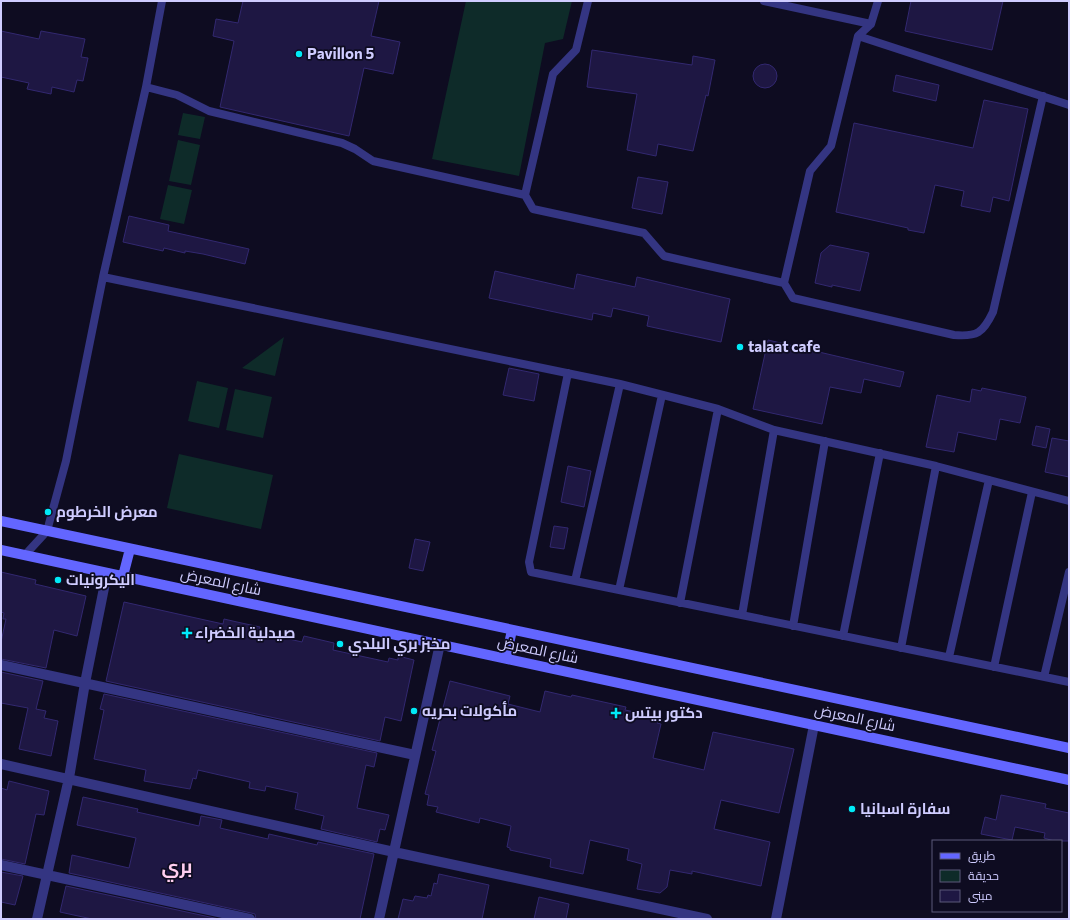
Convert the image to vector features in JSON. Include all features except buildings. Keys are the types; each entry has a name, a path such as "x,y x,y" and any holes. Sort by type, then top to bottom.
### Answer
{"main road":[{"name":"شارع المعرض","path":"1,521 1069,748"},
{"path":"123,576 130,549"},
{"name":"شارع المعرض","path":"1,550 1069,780"},
{"path":"506,658 512,630"}],"street":[{"path":"37,919 69,778 85,683 107,573"},
{"path":"380,919 440,644"},
{"path":"1,665 415,755"},
{"path":"776,919 814,725"},
{"path":"1,764 394,852 707,919"},
{"path":"1,864 250,919"}],"lane":[{"path":"25,555 47,531 66,461 104,277 146,87 162,1"},
{"path":"524,195 553,74 576,50 588,1"},
{"path":"764,1 871,24"},
{"path":"878,1 871,24 858,36 831,146 810,171 784,283 793,298 954,335 965,336 977,334 987,326 992,312 1043,96"},
{"path":"858,36 1069,104"},
{"path":"146,87 177,95 209,111 342,143 355,149 373,161 524,195 533,209 644,233 664,256 784,283"},
{"path":"104,277 620,384 718,409 774,430 936,466 1069,501"},
{"path":"568,373 529,562 531,572 1069,682"},
{"path":"575,581 620,384"},
{"path":"619,590 662,395"},
{"path":"680,603 718,409"},
{"path":"742,615 774,430"},
{"path":"793,626 826,441"},
{"path":"843,636 880,453"},
{"path":"901,648 936,466"},
{"path":"949,658 989,480"},
{"path":"994,667 1032,492"},
{"path":"1044,677 1069,572"}],"green space":[{"path":"466,1 572,1 563,39 545,43 519,176 432,159"},
{"path":"183,113 205,117 200,139 178,135"},
{"path":"178,140 200,145 191,185 169,181"},
{"path":"168,185 192,190 184,224 160,219"},
{"path":"284,337 275,376 242,368"},
{"path":"197,381 228,388 219,428 188,421"},
{"path":"235,389 272,397 263,438 226,430"},
{"path":"179,454 273,475 261,529 167,508"}],"place":[{"name":"Pavillon 5","path":"299,54"},
{"name":"talaat cafe","path":"740,347"},
{"name":"معرض الخرطوم","path":"48,512"},
{"name":"اليكرونيات","path":"58,580"},
{"name":"صيدلية الخضراء","path":"187,633"},
{"name":"مخبز بري البلدي","path":"340,644"},
{"name":"مأكولات بحريه","path":"414,711"},
{"name":"دكتور بيتس","path":"616,713"},
{"name":"سفارة اسبانيا","path":"852,809"}],"district":[{"name":"بري","path":"177,866"}]}
